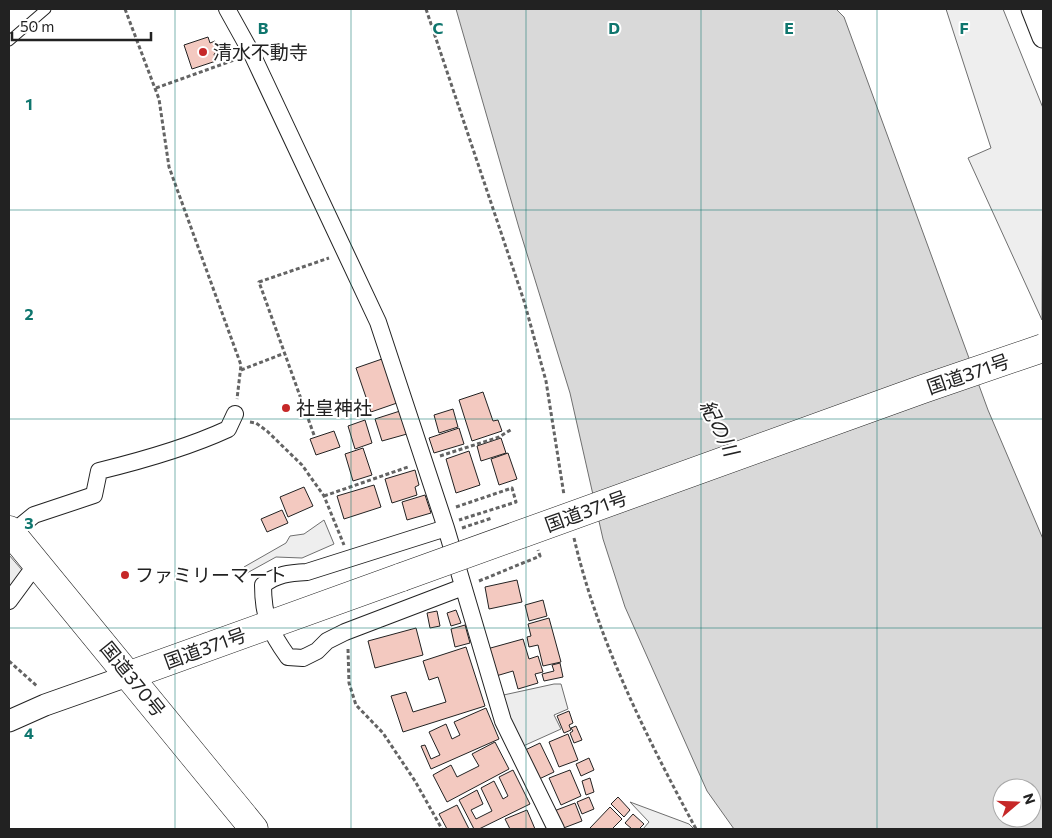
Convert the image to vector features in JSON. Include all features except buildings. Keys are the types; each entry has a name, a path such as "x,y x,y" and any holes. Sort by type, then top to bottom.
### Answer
{"highway":[{"name":"国道371号","path":"130,675 1043,348"},
{"name":"国道370号","path":"10,532 130,675 254,829"}],"street":[{"path":"227,9 252,54 378,322 441,512 503,721 556,829"},
{"path":"1032,9 1043,37"},
{"path":"10,532 34,515 94,495 99,470 146,460 201,441 228,428 233,417"},
{"path":"446,528 307,572 290,572 274,577 263,586 263,604 267,625 288,656 303,658 317,651 327,641 345,632 463,587"},
{"path":"9,601 37,563"},
{"path":"9,721 46,704 130,675"}],"lane":[{"path":"9,41 46,9"}],"path":[{"path":"126,9 160,99 169,167 235,347 241,370 233,417 256,423 267,431 302,465 324,496 345,548 338,551"},
{"path":"426,9 524,300 546,380 566,501"},
{"path":"156,88 252,54"},
{"path":"314,435 259,282 346,252"},
{"path":"241,370 285,353"},
{"path":"324,496 512,430"},
{"path":"441,512 512,488 516,502 458,521 460,528 496,517"},
{"path":"572,529 585,584 625,690 658,759 696,829"},
{"path":"463,587 540,556 536,545"},
{"path":"348,646 349,683 356,706 383,733 419,788 442,829"},
{"path":"9,661 39,688 46,704"}],"shaded area":[{"path":"946,9 1003,9 1043,108 1042,320 968,158 991,148"},
{"path":"324,520 334,544 302,558 276,557 247,573 244,567 286,543 290,536 304,534"},
{"path":"9,555 22,570 9,588"},
{"path":"561,684 568,709 554,715 561,729 521,747 499,696"},
{"path":"630,802 689,824 694,829 643,829 649,822"}],"water":[{"name":"紀の川","path":"456,9 836,9 844,17 988,410 1043,539 1043,829 734,829 707,791 625,607 603,539 570,393 519,228"}],"place":[{"name":"清水不動寺","path":"203,52"},
{"name":"社皇神社","path":"286,408"},
{"name":"ファミリーマート","path":"125,575"}]}
